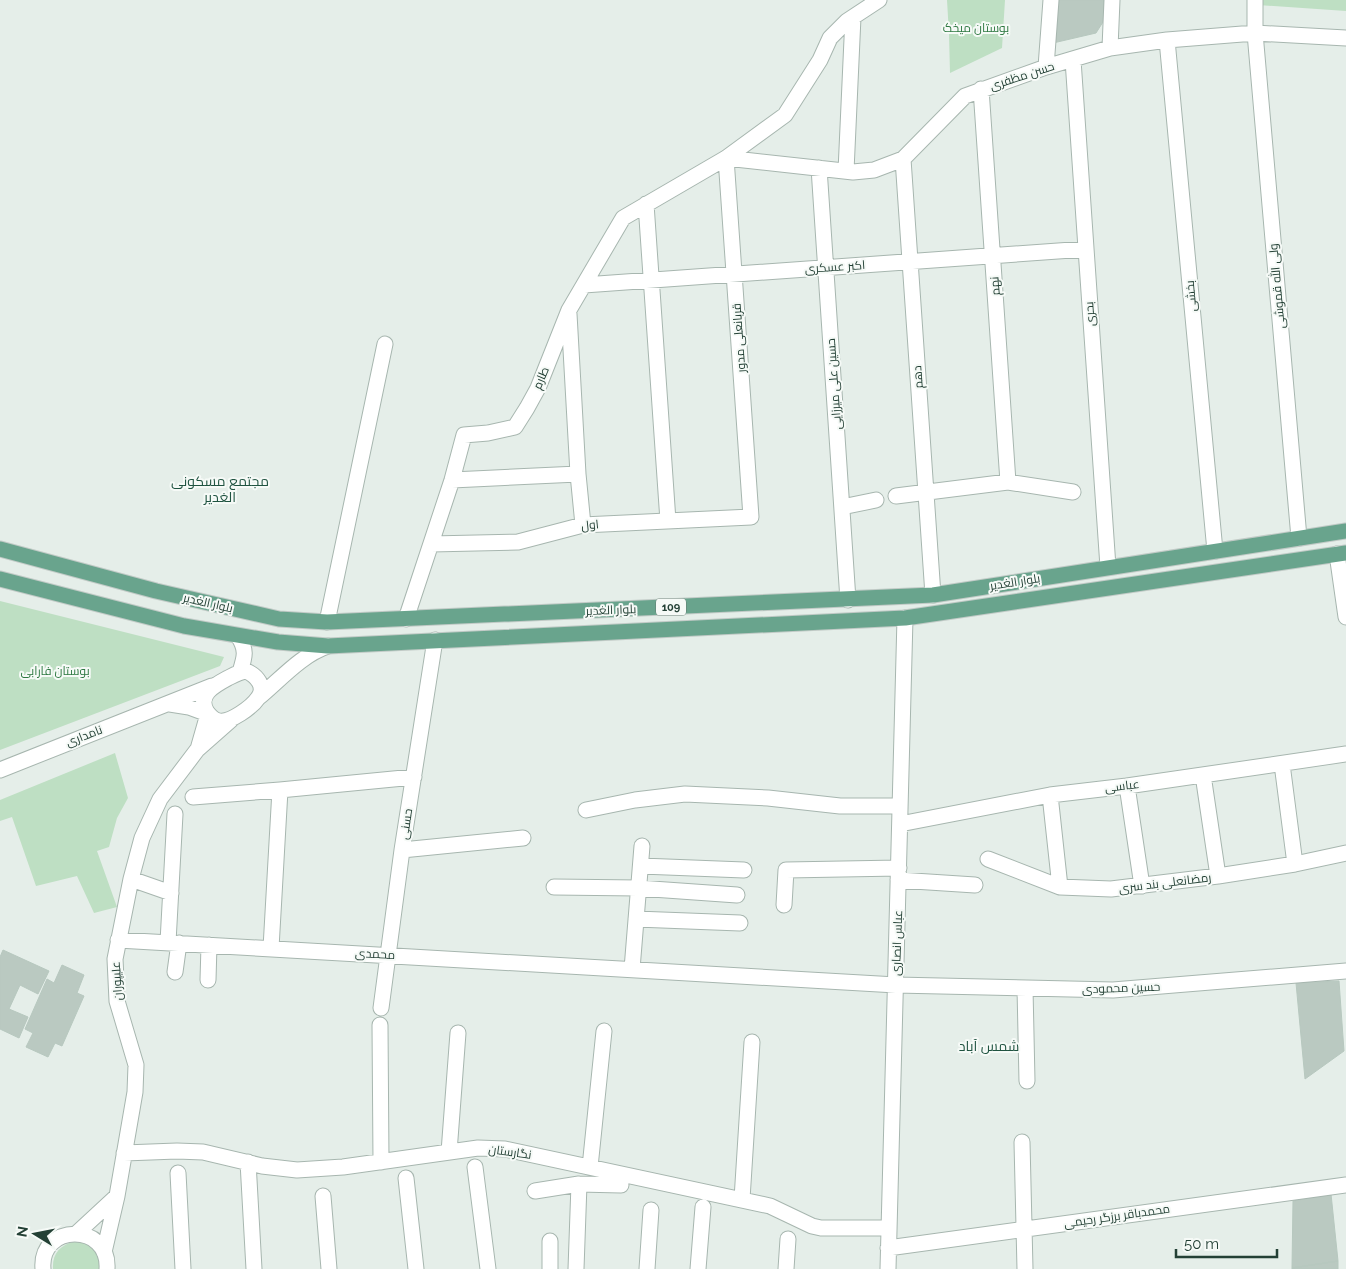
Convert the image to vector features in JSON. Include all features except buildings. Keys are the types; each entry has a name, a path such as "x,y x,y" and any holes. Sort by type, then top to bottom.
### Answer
{"main road":[{"name":"بلوار الغدیر","path":"0,549 156,591 279,619 327,622 933,595 1346,531"},
{"name":"بلوار الغدیر","path":"0,579 184,626 278,642 328,646 905,618 1342,554"}],"street":[{"name":"طارم","path":"406,619 452,480 464,435 488,433 515,427 538,388 569,310 623,218 726,158 785,115 820,60 830,38 853,17 879,0"},
{"path":"1046,67 1051,0"},
{"path":"1110,48 1112,0"},
{"name":"ولی الله قموشی","path":"1255,0 1255,33 1299,538"},
{"path":"846,171 853,17"},
{"name":"حسن مظفری","path":"726,158 846,171 874,170 903,159 965,96 1046,67 1110,48 1167,40 1255,33 1346,38"},
{"name":"بخشی","path":"1167,40 1215,551"},
{"name":"بحری","path":"1073,60 1108,567"},
{"name":"نهم","path":"981,89 1008,482"},
{"name":"قربانعلی مدور","path":"726,158 751,517"},
{"name":"دهم","path":"903,159 933,595"},
{"name":"حسین علی میرزایی","path":"819,168 848,600"},
{"path":"646,204 668,521"},
{"name":"اکبر عسکری","path":"584,285 1086,249"},
{"path":"569,310 578,474 583,525"},
{"path":"327,622 385,344"},
{"path":"452,480 578,474"},
{"path":"896,496 1008,482 1073,492"},
{"path":"842,507 876,500"},
{"name":"اول","path":"431,544 518,542 583,525 751,517"},
{"path":"1342,554 1346,617"},
{"name":"عباس انصاری","path":"888,1269 905,618"},
{"path":"238,636 245,646 240,672"},
{"name":"حسنی","path":"381,1008 402,850 434,640"},
{"path":"197,750 302,660 317,650 328,646"},
{"path":"197,750 208,714 205,709 205,696 212,686 240,672 251,673 256,676 261,687 258,698"},
{"name":"نامداری","path":"0,770 212,686"},
{"path":"168,704 189,707 208,714 219,721 231,720"},
{"name":"علیپوران","path":"104,1252 117,1196 135,1092 136,1065 117,1001 115,959 118,940 142,838 160,799 197,750"},
{"name":"عباسی","path":"900,824 1050,794 1127,786 1346,754"},
{"path":"1282,764 1295,864"},
{"path":"1203,775 1218,876"},
{"path":"193,797 414,777"},
{"path":"1127,786 1142,886"},
{"path":"271,948 280,790"},
{"path":"586,810 635,800 685,794 768,798 840,806 900,806"},
{"path":"1050,794 1060,886"},
{"path":"175,814 171,893 175,972"},
{"path":"402,850 523,838"},
{"path":"632,969 642,846"},
{"name":"رمضانعلی بند سری","path":"988,859 1060,886 1110,890 1295,864 1346,853"},
{"path":"641,866 744,870"},
{"path":"784,905 786,870 898,874 975,885"},
{"path":"131,879 171,893"},
{"path":"554,887 638,888 737,895"},
{"path":"636,919 740,924"},
{"name":"محمدی","path":"118,940 896,984"},
{"path":"208,980 209,945"},
{"name":"حسین محمودی","path":"896,984 1113,990 1346,971"},
{"path":"1025,988 1027,1081"},
{"path":"380,1025 381,1162"},
{"path":"590,1167 604,1031"},
{"path":"449,1152 458,1033"},
{"path":"742,1199 752,1042"},
{"path":"1022,1142 1025,1269"},
{"name":"نگارستان","path":"124,1153 188,1151 221,1155 277,1168 297,1170 344,1167 478,1148 505,1149 742,1199 770,1206 812,1226 821,1228 889,1228"},
{"path":"248,1162 254,1269"},
{"path":"475,1167 488,1269"},
{"path":"178,1173 183,1269"},
{"path":"406,1178 416,1269"},
{"path":"576,1269 579,1184"},
{"path":"535,1190 579,1184 620,1185"},
{"name":"محمدباقر برزگر رحیمی","path":"888,1248 1346,1185"},
{"path":"77,1233 117,1196"},
{"path":"324,1196 329,1269"},
{"path":"698,1269 703,1207"},
{"path":"647,1269 651,1210"},
{"path":"43,1268 47,1250 57,1239 67,1234 77,1233 88,1236 98,1242 104,1252 107,1269"},
{"path":"786,1269 788,1239"},
{"path":"550,1241 550,1269"}],"green space":[{"name":"بوستان میخک","path":"947,0 1005,0 1002,48 950,73 949,34"},
{"path":"1258,0 1346,0 1346,11 1258,5"},
{"name":"بوستان فارابی","path":"0,601 224,657 220,666 0,750"},
{"path":"115,753 128,798 117,818 109,847 97,851 117,907 94,913 77,876 36,886 12,817 0,821 0,800"},
{"path":"75,1241 91,1246 94,1249 99,1258 101,1269 53,1269 54,1259 58,1251 65,1245"}],"district":[{"name":"مجتمع مسکونی الغدیر","path":"220,490"},
{"name":"شمس آباد","path":"989,1046"}]}
